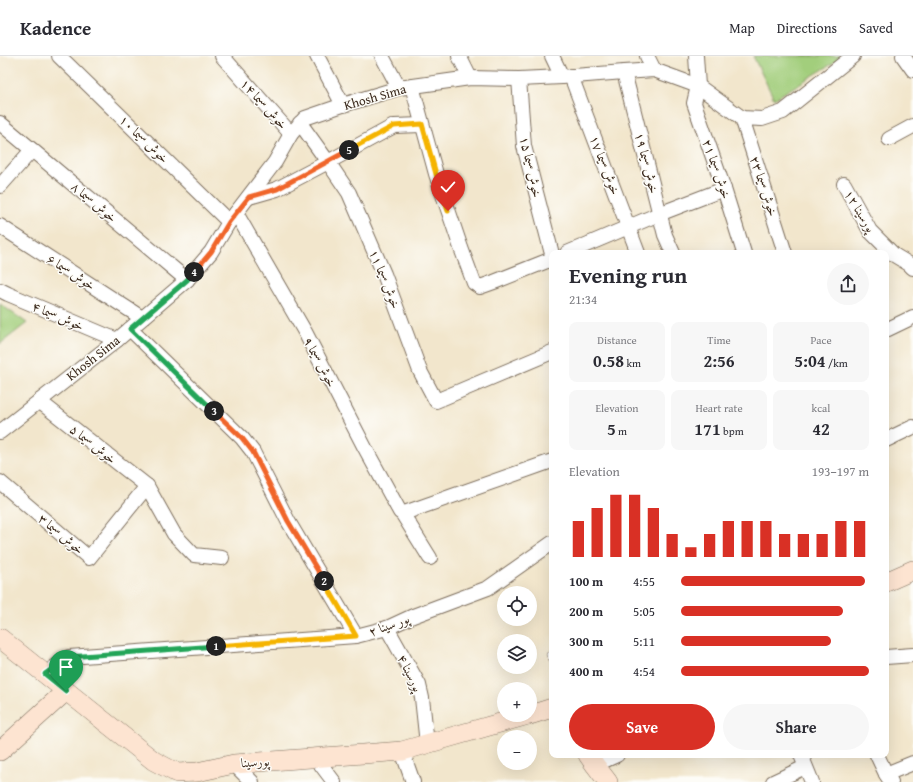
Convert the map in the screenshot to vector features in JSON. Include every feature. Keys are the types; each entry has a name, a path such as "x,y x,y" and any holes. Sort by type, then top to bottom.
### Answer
{"street":[{"name":"خوش سیما ۱۰","path":"59,56 232,217"},
{"name":"خوش سیما ۱۴","path":"222,56 291,134"},
{"path":"317,56 343,105"},
{"path":"382,56 405,87 422,124 436,174 460,248 474,283 480,287 549,260"},
{"path":"459,56 470,78"},
{"name":"خوش سیما ۱۷","path":"552,56 566,77 637,250"},
{"path":"647,56 654,70"},
{"name":"خوش سیما ۲۱","path":"696,56 698,86 694,103 724,189 743,250"},
{"path":"742,118 762,119 783,112 853,56"},
{"path":"903,56 913,70"},
{"name":"Khosh Sima","path":"0,432 117,340 187,280 211,252 232,217 275,162 291,134 304,118 405,87 470,78 519,79 566,77 654,70 698,86 742,118"},
{"name":"خوش سیما ۱۹","path":"624,72 659,214 665,235 672,250"},
{"name":"خوش سیما ۱۵","path":"519,79 524,146 551,250"},
{"name":"خوش سیما ۲۳","path":"742,118 784,250"},
{"name":"خوش سیما ۸","path":"0,123 187,280"},
{"name":"خوش سیما ۱۱","path":"300,123 349,193 384,274 420,371 436,401 549,353"},
{"path":"249,197 277,189 394,126 422,124"},
{"path":"889,139 913,126"},
{"path":"0,186 32,150"},
{"name":"پورسینا ۱۲","path":"844,184 870,231 884,250"},
{"path":"574,250 659,214 724,189"},
{"name":"خوش سیما ۹","path":"232,217 305,332 400,512 430,558"},
{"name":"خوش سیما ۶","path":"0,226 142,318"},
{"name":"پورسینا ۱۲","path":"890,258 909,264 913,268"},
{"name":"خوش سیما ۴","path":"0,290 117,340"},
{"path":"889,329 913,317"},
{"path":"130,329 242,438 253,452 288,521 356,636"},
{"name":"خوش سیما ۵","path":"39,401 147,486"},
{"path":"889,439 913,427"},
{"path":"402,513 549,461"},
{"name":"خوش سیما ۳","path":"0,482 89,558 147,486"},
{"path":"147,486 174,534 194,555 222,558"},
{"name":"پور سینا ۲","path":"45,674 69,657 356,636 387,628 413,616 488,588 549,545"},
{"path":"889,579 913,570"},
{"name":"پورسینا ۴","path":"387,628 419,685 422,698 427,744"},
{"name":"پورسینا","path":"0,638 174,777 195,777 234,764 402,751 504,722"},
{"path":"889,657 913,655"},
{"path":"0,751 66,691"},
{"name":"پورسینا","path":"537,713 549,709"},
{"path":"402,751 413,782"},
{"path":"316,758 334,782"},
{"path":"601,758 591,760 608,782"},
{"path":"879,758 889,778 913,764"},
{"path":"773,782 803,761 812,782"},
{"path":"234,764 252,782"}],"green space":[{"path":"753,56 841,56 832,64 774,99"},
{"path":"0,304 27,323 0,344"}],"route":[{"path":"66,691 45,674 69,657 356,636 288,521 253,452 242,438 130,329 187,280 211,252 229,222 249,197 277,189 394,126 422,124 448,211"}]}
